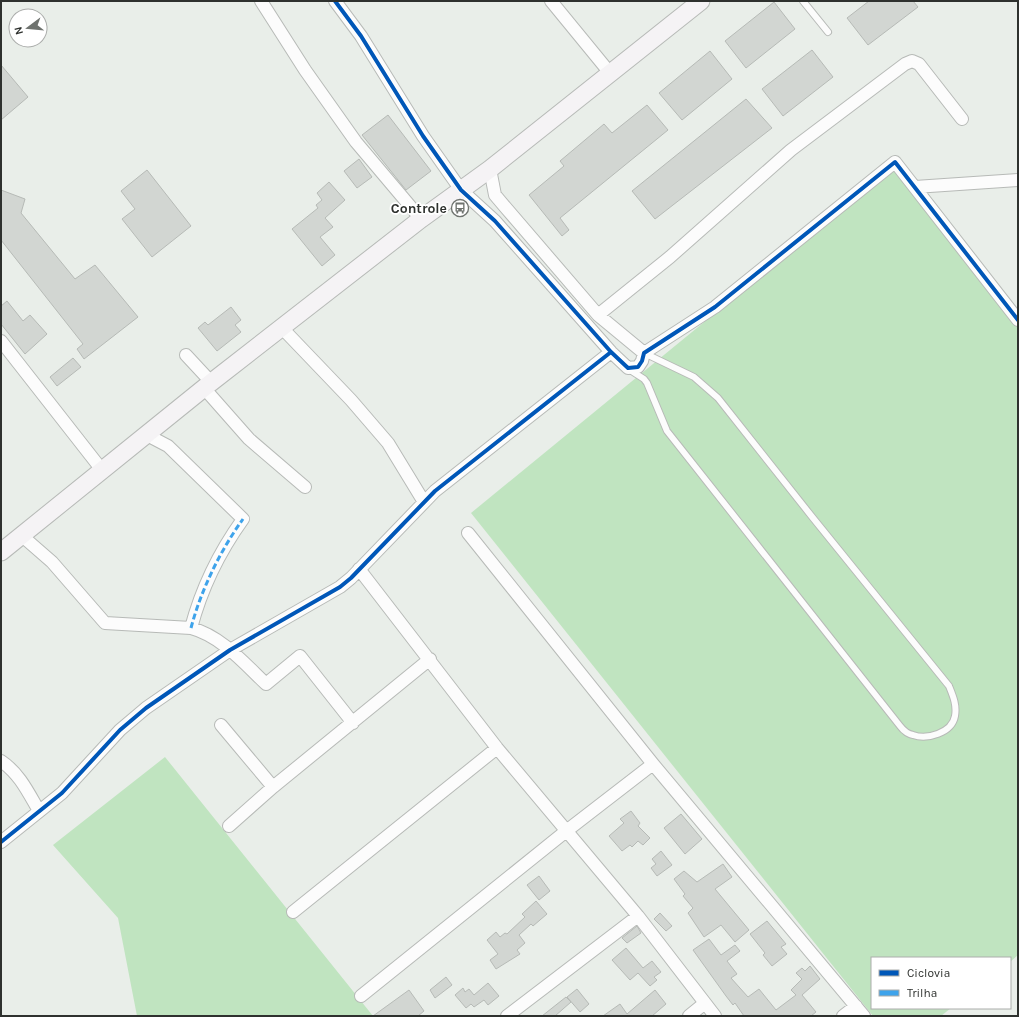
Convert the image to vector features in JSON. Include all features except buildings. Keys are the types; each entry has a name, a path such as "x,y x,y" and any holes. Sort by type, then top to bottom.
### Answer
{"main road":[{"path":"1,552 208,385 421,219 490,169 701,1"}],"street":[{"path":"261,1 305,70 356,142 421,219"},
{"path":"335,1 361,36 423,136 461,190 495,221 611,352 628,368 638,367 642,361 644,353 715,307 895,162 1018,320"},
{"path":"551,1 610,73"},
{"path":"598,315 670,257 791,150 905,64 912,61 919,64 962,119"},
{"path":"490,169 495,195 598,315 644,353"},
{"path":"915,187 1018,180"},
{"path":"495,221 494,213 499,208 506,208"},
{"path":"283,328 352,400 388,443 424,502"},
{"path":"1,342 102,470"},
{"path":"1,842 62,792 120,730 183,681 230,650 340,587 424,502 458,472 611,352"},
{"path":"186,355 249,438 305,487"},
{"path":"147,435 168,446 243,519 232,534 198,602 191,628"},
{"path":"468,533 652,764 864,1016"},
{"path":"21,536 52,562 104,623 191,628 203,632 230,650 266,684 300,656 353,723"},
{"path":"359,569 430,659 496,748 565,832 638,916 715,1016"},
{"path":"229,826 273,787 430,659"},
{"path":"221,725 273,787"},
{"path":"293,912 496,748"},
{"path":"1,761 11,768 20,779 39,811"},
{"path":"361,996 652,764"},
{"path":"507,1016 638,916"},
{"path":"689,1016 705,1003"},
{"path":"843,1016 856,1006"}],"lane":[{"path":"803,1 828,32"},
{"path":"628,368 644,379 655,399 667,431 900,726 912,735 925,736 936,735 950,725 955,717 955,701 949,686 718,398 694,378 644,353"}],"green space":[{"path":"892,168 1018,325 1018,955 1011,961 1011,957 871,957 871,1009 950,1009 941,1016 873,1016 471,513"},
{"path":"165,757 373,1016 137,1016 118,918 53,845"}],"marked path":[{"path":"191,628 200,599 212,571 243,519"}],"cycle path":[{"path":"335,1 361,36 423,136 461,190 495,221 611,352 628,368 638,367 642,361 644,353 715,307 895,162 1018,320"},
{"path":"1,842 62,793 120,730 146,708 230,650 340,587 351,578 435,491 611,352"}],"place":[{"name":"Controle","path":"460,208"}]}
